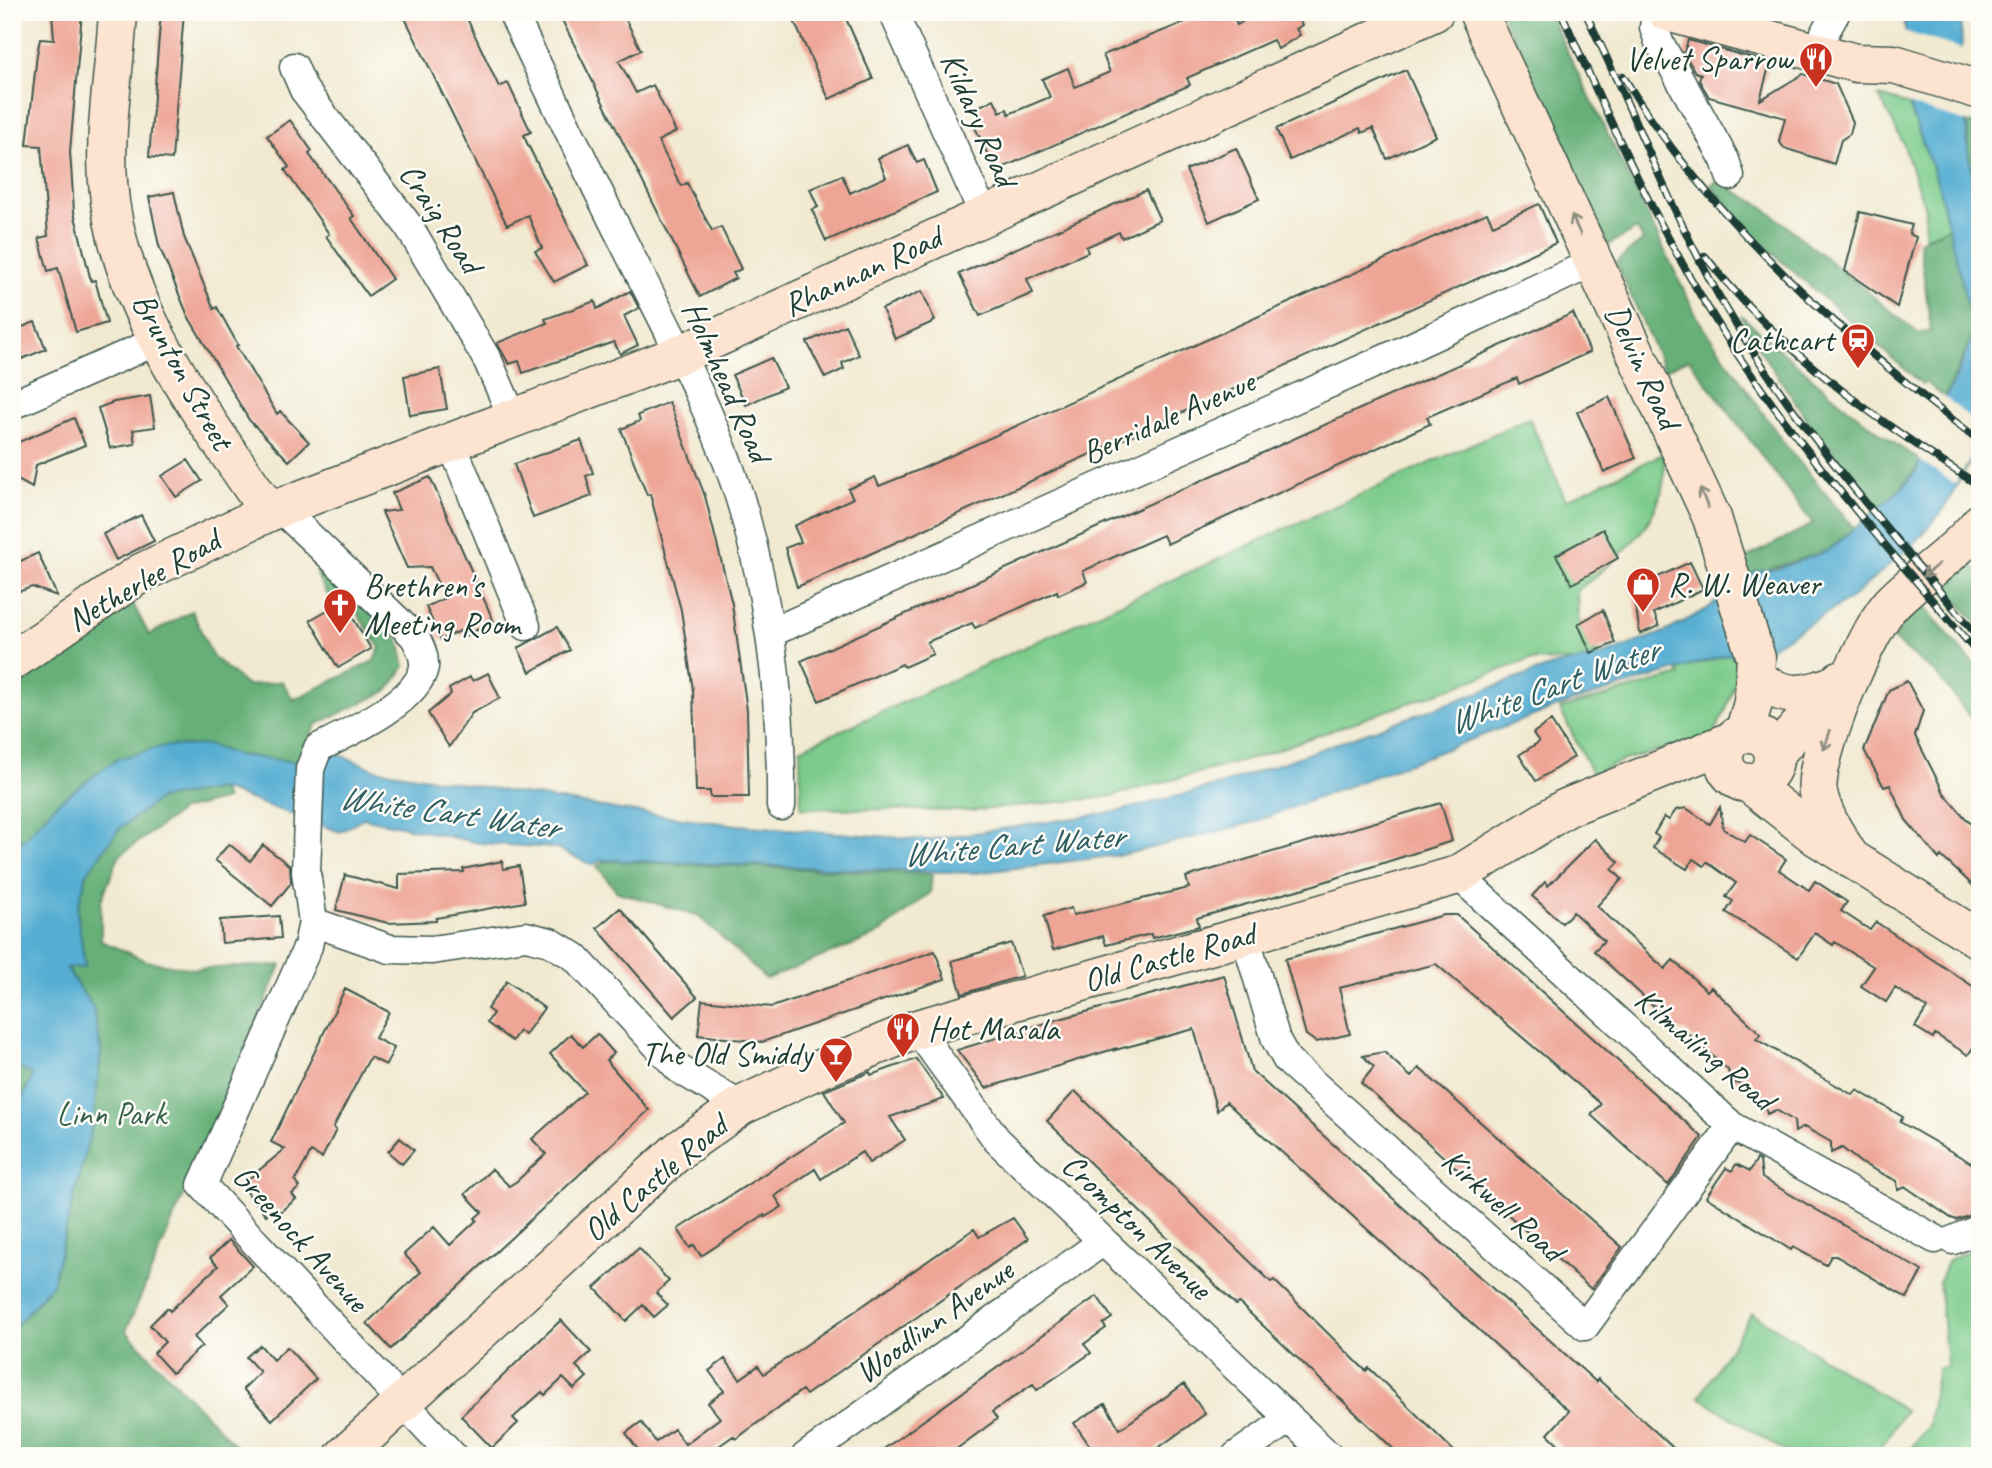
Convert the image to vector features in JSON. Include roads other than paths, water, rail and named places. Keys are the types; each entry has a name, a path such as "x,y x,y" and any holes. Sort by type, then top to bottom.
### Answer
{"street":[{"name":"Brunton Street","path":"118,12 108,148 111,212 127,265 159,340 274,510"},
{"name":"Holmhead Road","path":"512,12 681,354 720,442 744,512 769,633 779,715 781,806"},
{"name":"Kildary Road","path":"893,12 984,215"},
{"name":"Rhannan Road","path":"274,510 681,354 1434,12"},
{"name":"Delvin Road","path":"1478,12 1695,478 1728,561 1756,667 1752,710 1737,737"},
{"path":"1657,12 1654,27 1658,42 1725,160 1730,176"},
{"path":"1667,12 1843,37"},
{"path":"1751,12 1843,37 1894,64 1980,90"},
{"name":"Craig Road","path":"294,67 304,90 408,225 488,361 513,418"},
{"name":"Berridale Avenue","path":"769,633 1398,354 1594,262"},
{"path":"12,405 159,340"},
{"path":"451,442 526,626"},
{"path":"274,510 414,636 422,651 424,667 416,685 398,704 322,748 310,769 306,873 313,922 390,949 432,950 526,936 550,942 575,957 679,1069 741,1106"},
{"name":"Netherlee Road","path":"12,661 141,573 274,510"},
{"path":"1851,859 1824,812 1818,790 1824,748 1863,655 1892,603 1976,537"},
{"path":"1760,771 1863,655"},
{"path":"1756,667 1765,685 1799,695 1812,694 1838,683"},
{"path":"1737,737 1760,736 1767,740 1760,771"},
{"name":"Old Castle Road","path":"344,1456 679,1150 741,1106 808,1074 917,1029 1458,875 1566,808 1601,792 1654,774 1737,737"},
{"path":"1760,771 1817,837 1980,940"},
{"name":"Old Castle Road","path":"1654,774 1760,771"},
{"name":"Kilmailing Road","path":"1458,875 1732,1126 1944,1240 1980,1229"},
{"name":"Greenock Avenue","path":"313,922 308,946 202,1185 453,1456"},
{"name":"Kirkwell Road","path":"1245,935 1276,1040 1287,1060 1586,1326 1732,1126"},
{"name":"Crompton Avenue","path":"917,1029 997,1140 1329,1456"},
{"name":"Woodlinn Avenue","path":"806,1456 1102,1242"},
{"path":"1236,1456 1289,1419"}],"water":[{"name":"White Cart Water","path":"1960,12 1968,152 1980,206 1980,443 1944,509 1916,542 1850,599 1741,665 1729,654 1565,704 1251,823 1127,854 975,873 602,860 592,865 554,848 479,843 363,818 340,832 221,789 159,799 119,829 87,873 77,910 85,967 66,968 93,1008 101,1051 93,1122 52,1284 12,1331 12,1212 18,1186 12,1171 12,1120 33,1075 12,1065 12,855 57,803 117,759 164,746 208,745 236,755 306,763 334,752 374,769 620,810 737,825 927,840 1115,812 1220,785 1555,665 1600,656 1667,631 1707,609 1756,571 1777,569 1829,550 1901,489 1917,470 1936,416 1958,374 1974,333 1938,184 1910,108 1904,13"}],"railway":[{"path":"1561,12 1664,231 1738,355 1765,395 1824,471 1980,656"},
{"path":"1585,12 1686,233 1724,305 1752,350 1812,436 1980,639"},
{"path":"1623,76 1658,129 1697,180 1784,275 1880,361 1980,441"},
{"path":"1705,256 1765,323 1832,383 1904,436 1980,486"}],"place":[{"name":"Velvet Sparrow","path":"1816,89"},
{"name":"Cathcart","path":"1858,370"},
{"name":"R. W. Weaver","path":"1643,614"},
{"name":"Brethren's Meeting Room","path":"340,635"},
{"name":"Hot Masala","path":"903,1059"},
{"name":"The Old Smiddy","path":"836,1084"}],"park label":[{"name":"Linn Park","path":"111,1114"}]}
